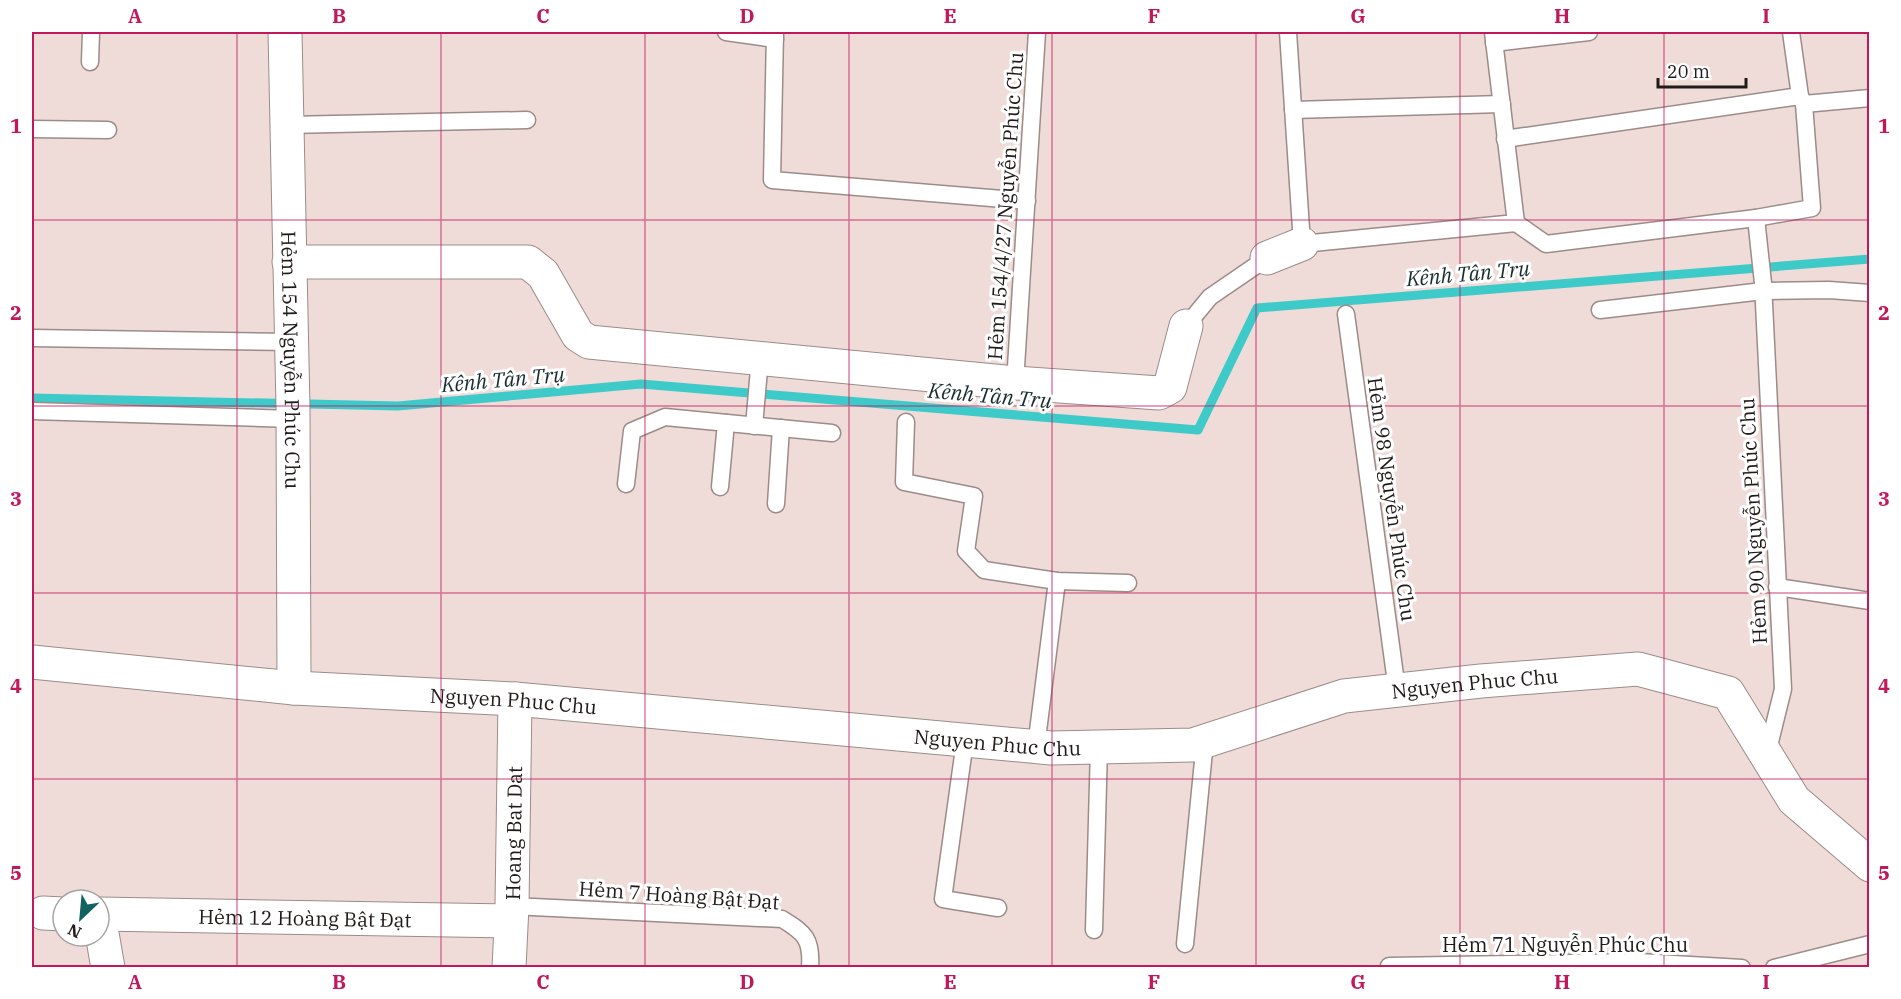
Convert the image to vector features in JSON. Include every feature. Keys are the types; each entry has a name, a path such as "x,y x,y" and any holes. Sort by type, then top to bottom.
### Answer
{"street":[{"name":"Hẻm 154 Nguyễn Phúc Chu","path":"285,32 293,414 294,688"},
{"path":"1267,258 1302,244"},
{"path":"289,262 528,262 543,274 578,335 589,342 759,367 1159,393 1170,387 1186,326"},
{"name":"Nguyen Phuc Chu","path":"32,662 294,688 515,699 1036,747 1193,745 1344,696 1481,681 1638,669 1728,693 1794,800 1869,865"},
{"name":"Hoang Bat Dat","path":"509,968 515,699"},
{"name":"Hẻm 12 Hoàng Bật Đạt","path":"111,915 511,914"},
{"name":"Hẻm 12 Hoàng Bật Đạt","path":"105,948 108,968"}],"lane":[{"path":"90,62 91,32"},
{"path":"726,32 775,35 772,180 1027,201"},
{"name":"Hẻm 154/4/27 Nguyễn Phúc Chu","path":"1015,383 1037,32"},
{"path":"1288,32 1302,244 1516,223 1546,244 1756,218 1812,208 1802,100 1791,32"},
{"path":"1516,223 1493,37 1589,32"},
{"path":"1505,139 1802,100 1869,98"},
{"path":"1293,110 1502,104"},
{"path":"286,125 527,120"},
{"path":"32,129 108,130"},
{"name":"Hẻm 90 Nguyễn Phúc Chu","path":"1756,218 1763,287 1783,689 1767,756"},
{"path":"1186,326 1210,297 1267,258"},
{"path":"1600,310 1763,287 1869,293"},
{"name":"Hẻm 98 Nguyễn Phúc Chu","path":"1346,314 1397,690"},
{"path":"32,338 292,353"},
{"path":"754,421 759,367"},
{"path":"32,411 293,414"},
{"path":"626,484 632,431 665,417 726,423 754,421 781,428 831,433"},
{"path":"906,422 904,482 974,496 966,551 984,570 1057,581 1128,583"},
{"path":"720,487 726,423"},
{"path":"776,504 781,428"},
{"path":"1036,747 1057,581"},
{"path":"1778,587 1869,601"},
{"path":"965,741 944,899 998,908"},
{"path":"1185,944 1204,741"},
{"path":"1094,930 1099,747"},
{"name":"Hẻm 7 Hoàng Bật Đạt","path":"511,914 782,919 802,931 811,953 810,968"},
{"path":"1774,968 1869,944"},
{"name":"Hẻm 71 Nguyễn Phúc Chu","path":"1389,966 1639,962 1742,968"}],"waterway":[{"name":"Kênh Tân Trụ","path":"32,398 398,406 641,384 1198,430 1257,308 1870,259"}]}
